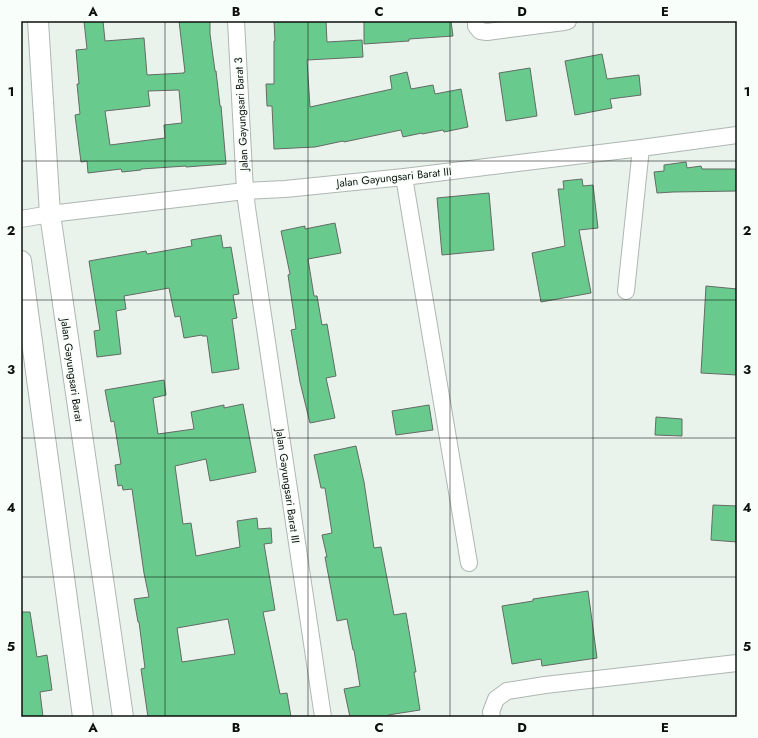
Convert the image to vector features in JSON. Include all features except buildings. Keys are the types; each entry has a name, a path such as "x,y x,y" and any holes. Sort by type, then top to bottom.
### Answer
{"street":[{"name":"Jalan Gayungsari Barat","path":"38,21 50,214 123,717"},
{"name":"Jalan Gayungsari Barat 3","path":"236,21 247,208"},
{"path":"481,26 568,21"},
{"name":"Jalan Gayungsari Barat III","path":"21,219 50,214 245,191 404,177 737,135"},
{"path":"626,291 641,148"},
{"path":"404,177 469,564"},
{"name":"Jalan Gayungsari Barat III","path":"247,208 323,717"},
{"path":"21,261 83,717"},
{"path":"492,717 491,712 496,699 507,690 737,663"}]}
